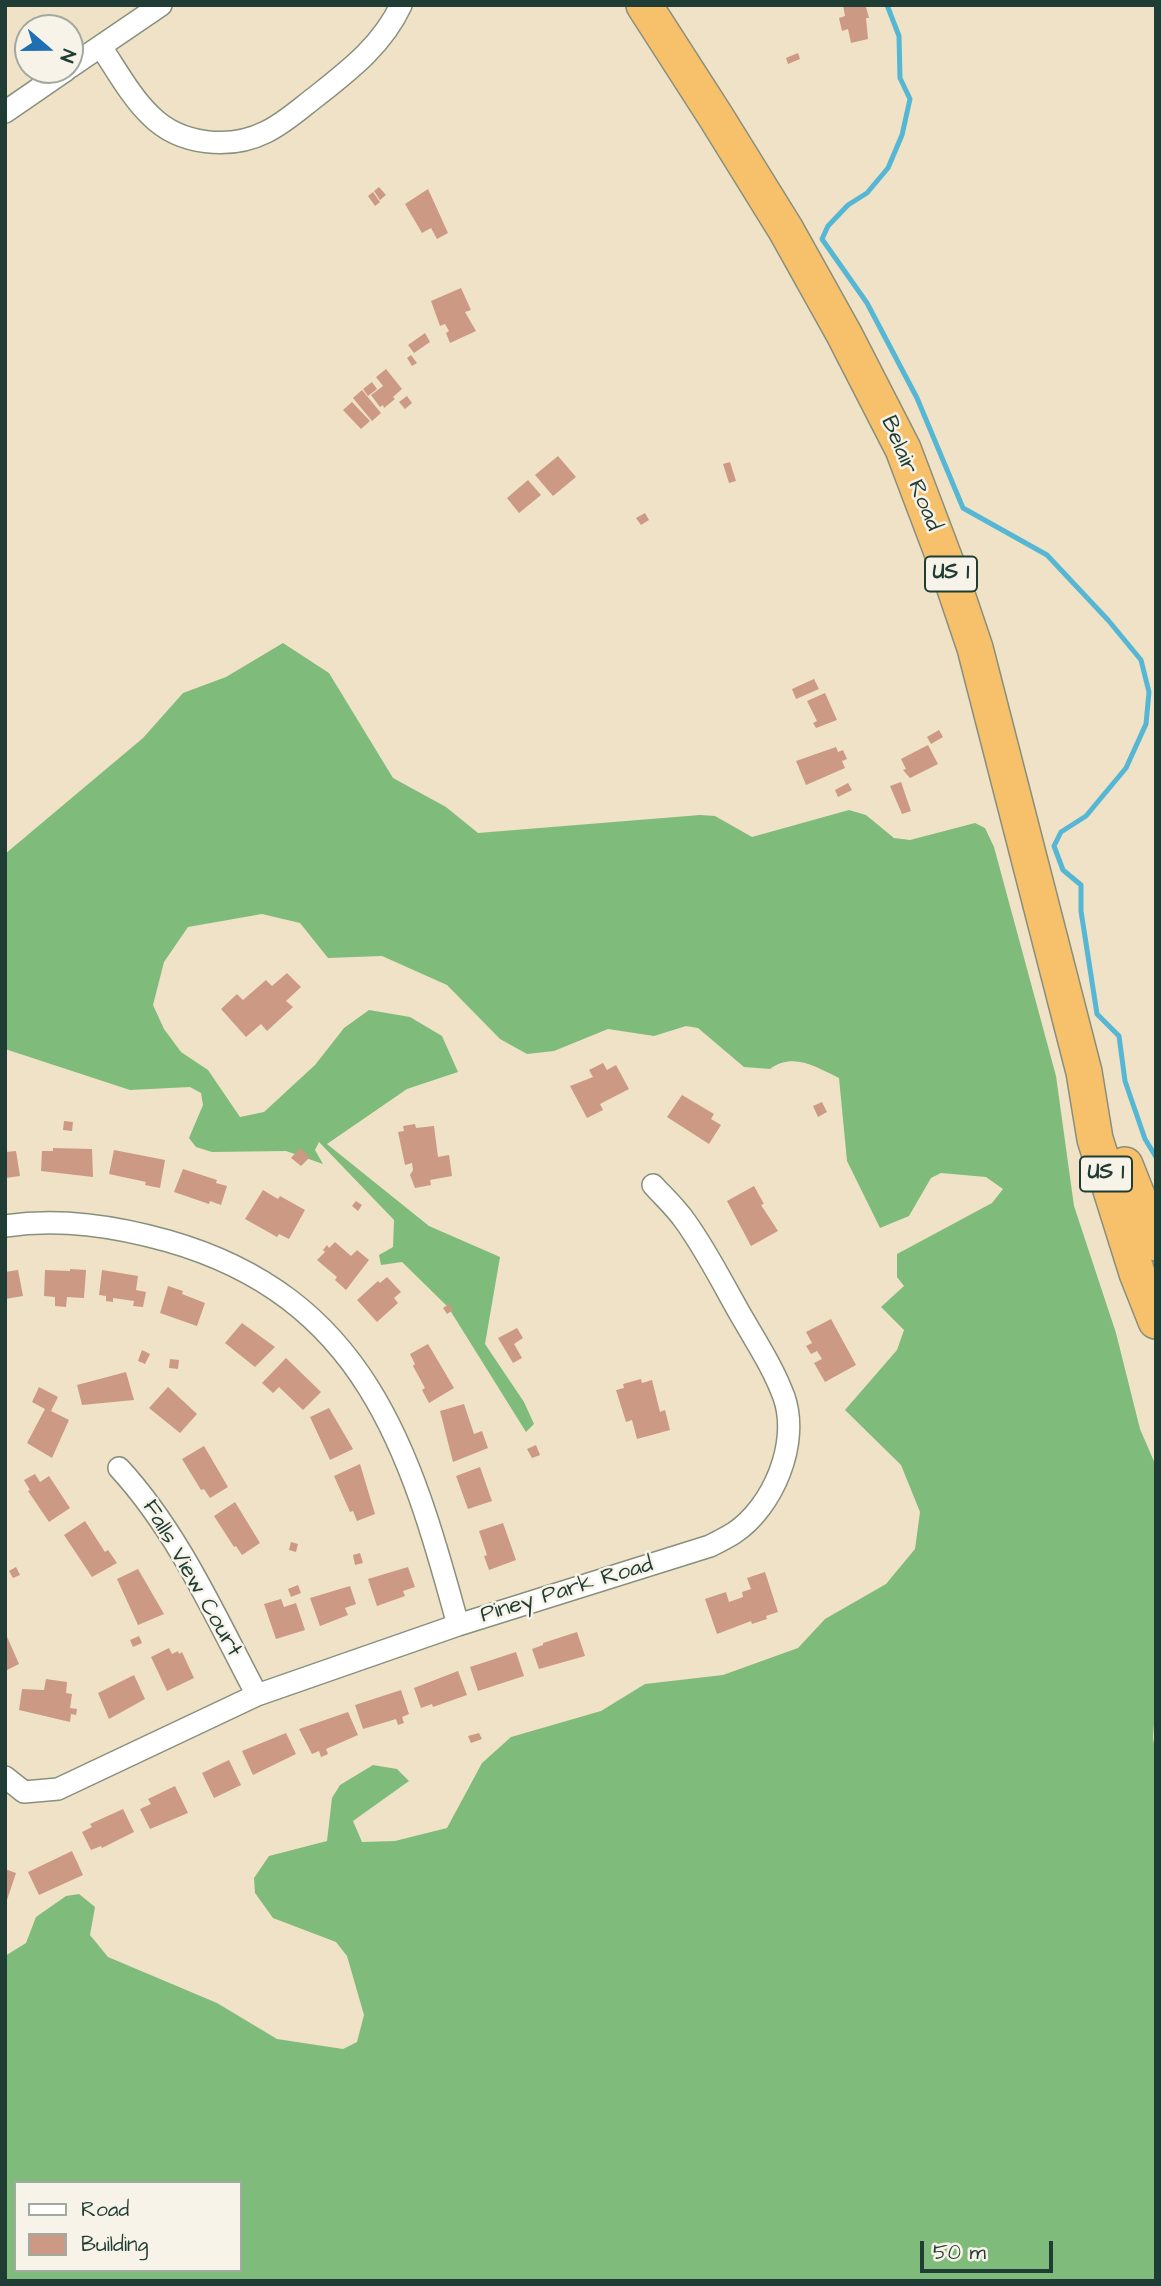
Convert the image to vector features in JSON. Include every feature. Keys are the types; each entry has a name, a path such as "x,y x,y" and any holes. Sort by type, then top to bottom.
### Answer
{"highway":[{"name":"Belair Road","path":"644,5 786,230 844,334 903,449 975,648 1084,1072 1095,1139 1146,1269 1156,1321"},
{"name":"Belair Road","path":"1084,1072 1112,1132 1156,1242"}],"street":[{"path":"84,58 161,5"},
{"path":"101,47 152,118 170,130 193,139 230,142 253,138 274,128 353,68 375,46 401,5"},
{"path":"5,112 46,84"},
{"name":"Piney Park Road","path":"5,1777 24,1792 58,1788 257,1695 458,1625 710,1546 736,1532 765,1500 775,1484 782,1468 790,1424 772,1369 709,1257 685,1220 653,1185"},
{"path":"5,1226 86,1224 134,1232 183,1246 220,1259 254,1276 308,1315 359,1370 395,1435 428,1521 458,1625"},
{"name":"Falls View Court","path":"119,1468 138,1488 179,1550 257,1695"}],"green space":[{"path":"283,643 329,673 393,778 446,807 478,833 700,815 715,816 752,837 849,810 866,815 894,838 910,840 975,823 985,828 994,847 1056,1076 1074,1206 1116,1333 1140,1429 1156,1466 1156,1694 1153,1738 1156,1754 1156,2281 5,2281 5,1956 26,1943 36,1917 66,1896 79,1894 95,1907 90,1935 108,1957 217,2003 277,2039 343,2049 357,2042 364,2015 347,1956 336,1942 273,1918 255,1893 254,1878 269,1856 327,1841 332,1798 340,1785 373,1765 397,1769 409,1781 353,1821 362,1842 395,1841 447,1828 482,1763 511,1737 601,1711 645,1684 723,1675 798,1648 825,1619 886,1584 915,1549 920,1512 901,1465 845,1410 897,1350 904,1330 881,1307 904,1286 897,1277 897,1254 992,1203 1003,1189 986,1177 941,1173 931,1178 909,1216 880,1228 847,1161 839,1078 822,1070 796,1061 779,1064 770,1069 744,1067 698,1028 686,1026 654,1036 608,1029 554,1051 527,1054 500,1039 447,985 382,956 328,958 300,923 262,914 188,927 164,962 153,1005 164,1029 181,1052 208,1070 240,1117 264,1112 315,1065 344,1028 369,1010 410,1017 442,1036 458,1072 407,1089 327,1144 429,1226 500,1257 485,1344 524,1402 534,1424 526,1432 448,1307 402,1262 381,1265 379,1255 393,1247 394,1220 319,1142 315,1150 323,1164 286,1151 212,1152 196,1147 189,1138 203,1105 201,1093 190,1087 130,1090 5,1049 5,854 143,738 183,693 226,677"}],"building":[{"path":"843,5 866,7 869,18 866,18 868,39 851,43 848,29 842,31 839,18 845,16"},
{"path":"798,53 800,59 788,64 786,58"},
{"path":"379,187 386,195 380,200 374,191"},
{"path":"428,189 448,233 437,239 431,228 422,233 405,204"},
{"path":"373,192 380,202 375,206 368,196"},
{"path":"461,288 471,310 465,312 476,331 450,343 446,333 449,331 445,324 440,326 431,301"},
{"path":"425,333 430,342 414,353 408,345"},
{"path":"411,355 417,363 412,366 407,358"},
{"path":"386,369 402,389 384,408 383,405 380,407 371,395 383,386 376,377"},
{"path":"372,382 377,389 368,396 363,389"},
{"path":"362,390 381,413 372,421 353,398"},
{"path":"407,396 412,403 405,409 399,402"},
{"path":"352,402 370,421 361,429 343,410"},
{"path":"558,456 576,477 553,496 535,475"},
{"path":"730,462 736,481 729,483 723,464"},
{"path":"528,480 541,495 519,513 507,498"},
{"path":"645,513 649,520 641,525 636,518"},
{"path":"814,679 819,689 796,699 792,689"},
{"path":"825,693 837,720 816,728 813,723 817,721 807,701"},
{"path":"939,730 943,737 931,744 927,737"},
{"path":"928,745 938,764 910,778 903,770 906,769 901,759"},
{"path":"836,747 838,752 843,750 847,759 842,761 845,768 806,785 796,761"},
{"path":"901,782 911,811 902,814 890,786"},
{"path":"848,783 852,790 838,797 835,790"},
{"path":"287,973 301,987 286,1001 293,1007 267,1031 261,1024 246,1037 221,1009 237,994 243,1000 266,980 272,986"},
{"path":"603,1063 607,1070 616,1065 629,1089 600,1104 603,1110 587,1118 570,1086 593,1077 589,1070"},
{"path":"682,1095 714,1114 711,1119 721,1125 709,1144 667,1117"},
{"path":"822,1102 827,1112 818,1117 813,1106"},
{"path":"64,1121 73,1122 72,1131 63,1130"},
{"path":"415,1124 416,1128 434,1126 438,1157 449,1155 452,1176 430,1180 431,1185 415,1188 410,1175 413,1170 412,1163 405,1165 398,1132 404,1131 403,1126"},
{"path":"53,1148 92,1149 93,1177 41,1171 42,1151 53,1151"},
{"path":"300,1148 310,1157 301,1166 291,1158"},
{"path":"114,1150 165,1160 160,1188 109,1174"},
{"path":"16,1151 20,1176 5,1178 5,1152"},
{"path":"183,1169 227,1186 221,1205 210,1201 209,1204 174,1192"},
{"path":"754,1186 764,1204 761,1205 778,1231 751,1246 727,1201"},
{"path":"263,1190 305,1210 289,1239 279,1234 277,1237 245,1219"},
{"path":"356,1201 362,1205 358,1211 352,1206"},
{"path":"335,1242 351,1256 357,1250 369,1260 346,1290 335,1280 337,1277 317,1260 325,1252 323,1250 327,1245 329,1248"},
{"path":"18,1270 23,1296 5,1299 5,1272"},
{"path":"45,1270 86,1270 84,1298 67,1297 66,1307 55,1306 55,1297 44,1296"},
{"path":"102,1270 138,1276 136,1290 146,1292 143,1307 133,1306 134,1301 113,1298 113,1302 106,1301 106,1296 99,1295"},
{"path":"387,1277 401,1292 394,1298 398,1303 377,1322 357,1300 378,1281 380,1283"},
{"path":"168,1286 205,1303 197,1326 160,1313"},
{"path":"449,1304 453,1310 447,1314 443,1308"},
{"path":"831,1319 856,1365 825,1382 814,1363 822,1359 817,1351 811,1354 806,1346 812,1343 806,1332"},
{"path":"242,1323 275,1347 255,1367 225,1343"},
{"path":"517,1328 523,1338 514,1344 522,1358 513,1363 498,1338"},
{"path":"428,1344 454,1388 429,1403 410,1354"},
{"path":"142,1350 150,1354 145,1364 138,1361"},
{"path":"286,1358 321,1392 303,1410 279,1387 273,1393 262,1383"},
{"path":"170,1359 179,1360 178,1369 169,1368"},
{"path":"126,1372 134,1400 82,1405 77,1385"},
{"path":"641,1379 642,1383 652,1380 660,1412 665,1410 670,1430 637,1439 632,1420 626,1422 616,1390 624,1388 623,1384"},
{"path":"39,1387 58,1397 51,1411 69,1420 52,1458 27,1443 45,1409 32,1402"},
{"path":"168,1387 197,1414 180,1433 149,1408"},
{"path":"464,1404 474,1434 482,1431 488,1448 453,1462 440,1411"},
{"path":"329,1408 353,1449 330,1460 310,1417"},
{"path":"536,1445 540,1455 532,1458 527,1449"},
{"path":"204,1446 228,1487 210,1498 204,1489 201,1490 182,1459"},
{"path":"360,1464 375,1514 357,1521 353,1511 350,1512 334,1476"},
{"path":"480,1467 492,1501 468,1509 456,1476"},
{"path":"35,1474 40,1482 49,1476 70,1508 49,1522 28,1491 30,1490 24,1480"},
{"path":"235,1502 260,1543 242,1555 214,1516"},
{"path":"85,1521 105,1552 108,1550 117,1563 92,1577 64,1535"},
{"path":"503,1523 516,1560 489,1570 479,1531"},
{"path":"291,1542 298,1544 296,1552 289,1550"},
{"path":"360,1553 363,1563 355,1565 353,1555"},
{"path":"16,1567 20,1575 13,1578 9,1571"},
{"path":"408,1567 415,1587 403,1591 405,1596 377,1606 368,1579"},
{"path":"138,1569 164,1614 138,1625 117,1579"},
{"path":"765,1572 778,1612 766,1616 767,1619 752,1624 751,1621 717,1634 705,1599 726,1592 729,1602 743,1597 742,1592 751,1589 747,1578"},
{"path":"298,1585 301,1593 291,1597 288,1589"},
{"path":"350,1586 356,1604 345,1608 348,1615 320,1626 310,1598"},
{"path":"281,1599 284,1607 296,1603 305,1630 276,1639 264,1604"},
{"path":"5,1632 19,1664 5,1671"},
{"path":"577,1632 585,1656 539,1669 532,1649"},
{"path":"139,1636 142,1643 133,1647 130,1640"},
{"path":"169,1648 172,1654 182,1652 194,1678 167,1691 151,1657"},
{"path":"516,1652 524,1676 478,1691 470,1667"},
{"path":"458,1671 467,1695 433,1707 432,1704 421,1708 414,1688"},
{"path":"134,1675 145,1699 109,1719 98,1693"},
{"path":"46,1679 67,1682 66,1693 72,1694 70,1708 77,1709 76,1715 71,1714 70,1722 19,1710 22,1689 44,1690"},
{"path":"401,1690 409,1714 402,1717 404,1723 398,1725 396,1719 363,1729 355,1705"},
{"path":"348,1712 358,1735 326,1749 328,1754 321,1757 319,1751 312,1754 299,1729"},
{"path":"286,1733 296,1754 253,1775 242,1751"},
{"path":"479,1733 482,1739 471,1743 468,1736"},
{"path":"229,1760 241,1785 214,1798 202,1773"},
{"path":"175,1786 188,1813 150,1829 140,1809 151,1804 148,1799"},
{"path":"123,1809 134,1832 102,1848 101,1846 91,1850 82,1832 92,1827 90,1824"},
{"path":"72,1851 83,1875 39,1895 28,1872"},
{"path":"5,1869 16,1873 6,1903 5,1902"}],"waterway":[{"path":"887,5 899,36 900,78 910,99 902,135 888,168 867,193 848,205 828,226 822,239 867,303 917,398 963,508 1047,555 1141,660 1149,692 1146,724 1126,768 1086,816 1061,832 1054,846 1063,870 1081,885 1081,911 1097,1014 1119,1036 1125,1081 1145,1139 1156,1157"}]}
